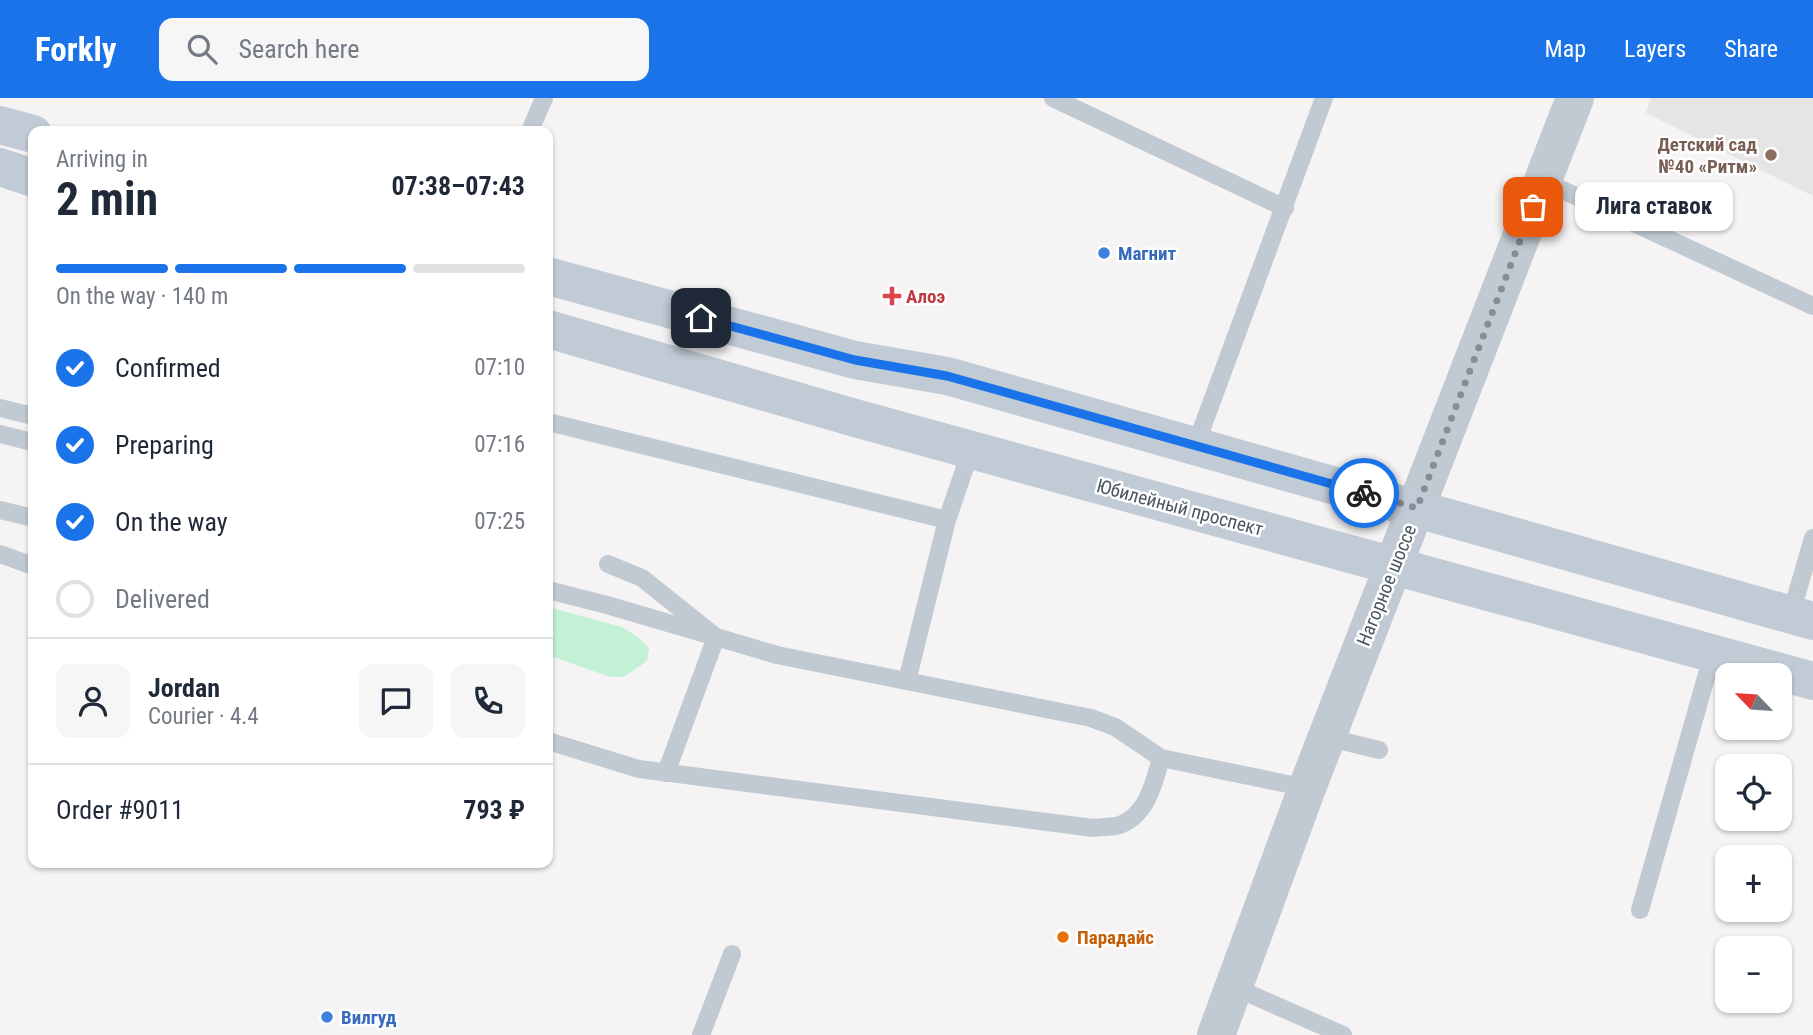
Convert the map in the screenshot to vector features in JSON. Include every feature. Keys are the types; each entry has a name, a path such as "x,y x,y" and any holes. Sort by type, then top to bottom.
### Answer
{"main road":[{"path":"0,125 28,133"},
{"path":"0,167 28,176"},
{"path":"553,277 855,360 947,376 1802,617"},
{"name":"Юбилейный проспект","path":"553,330 971,450 1813,681"}],"street":[{"name":"Нагорное шоссе","path":"1216,1035 1326,737 1575,98"}],"lane":[{"path":"532,126 544,98"},
{"path":"1054,98 1285,208"},
{"path":"1195,447 1324,98"},
{"path":"1543,181 1813,306"},
{"path":"0,408 28,415"},
{"path":"553,423 947,520"},
{"path":"0,434 28,441"},
{"path":"907,681 947,520 971,450"},
{"path":"0,510 28,517"},
{"path":"1802,617 1813,538"},
{"path":"0,554 28,564"},
{"path":"608,564 642,578 716,637"},
{"path":"553,591 777,655 1091,718 1115,727 1161,758 1307,788"},
{"path":"666,773 716,637"},
{"path":"1640,911 1713,653"},
{"path":"1326,737 1379,750"},
{"path":"553,743 639,769 1093,828 1118,825 1137,814 1152,792 1161,758"},
{"path":"701,1035 732,954"},
{"path":"1234,987 1343,1035"}],"shaded area":[{"name":"Детский сад №40 «Ритм»","path":"1651,98 1813,98 1813,196 1646,113"}],"green space":[{"path":"553,608 622,627 649,648 647,661 624,677 610,677 553,657"}],"way so far":[{"path":"1364,493 1417,508 1533,207"}],"place":[{"name":"Детский сад №40 «Ритм»","path":"1771,155"},
{"name":"Лига ставок","path":"1533,207"},
{"name":"Магнит","path":"1104,253"},
{"name":"Алоэ","path":"892,296"},
{"name":"Парадайс","path":"1063,937"},
{"name":"Вилгуд","path":"327,1017"}],"route":[{"path":"701,318 855,360 947,376 1364,493"}]}
